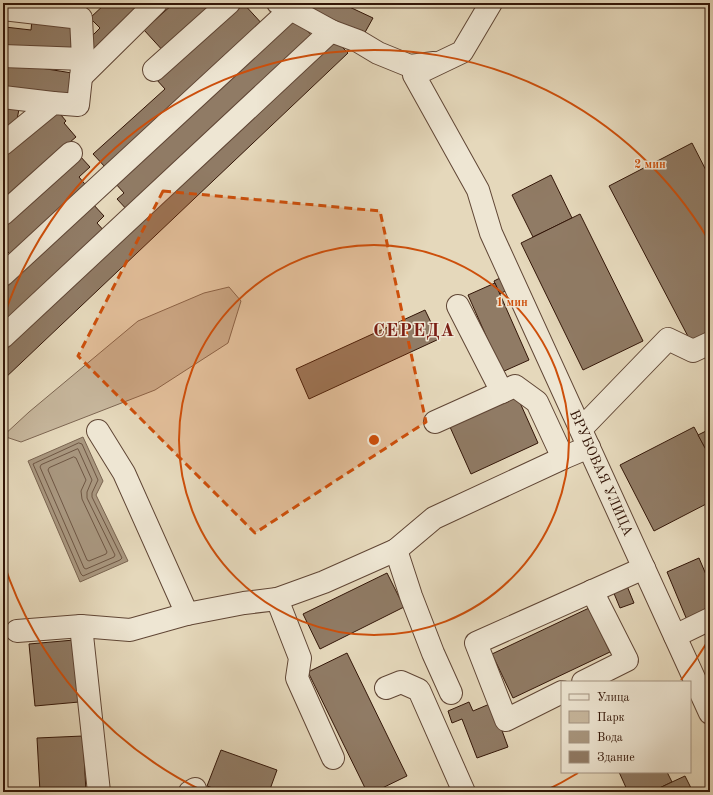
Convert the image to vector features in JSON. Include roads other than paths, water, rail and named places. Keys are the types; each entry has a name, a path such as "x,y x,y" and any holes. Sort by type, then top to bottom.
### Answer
{"street":[{"path":"3,56 82,68 156,3"},
{"path":"154,70 229,3"},
{"path":"3,275 285,6 331,31 358,41 378,53 410,66 442,62 462,52 491,3"},
{"path":"3,9 81,18 82,68 78,105 3,97"},
{"path":"3,337 331,31"},
{"name":"ВРУБОВАЯ УЛИЦА","path":"442,62 414,75 478,190 492,233 710,713"},
{"path":"3,144 53,103"},
{"path":"3,214 71,153"},
{"path":"458,306 502,392"},
{"path":"17,631 81,626 130,630 187,614 277,598 324,582 396,550 434,518 563,458 585,438 668,338 693,351 710,343"},
{"path":"435,422 515,386 537,402 563,458"},
{"path":"98,430 124,474 187,614"},
{"path":"396,550 411,596 433,653 451,693"},
{"path":"561,692 506,720 476,644 644,568"},
{"path":"585,681 627,660 592,591"},
{"path":"277,598 300,658 297,678 332,758"},
{"path":"675,636 710,619"},
{"path":"81,626 99,792"},
{"path":"386,688 401,682 419,690 464,792"}],"water":[{"path":"83,437 103,481 96,495 128,561 80,582 28,461"}],"district":[{"name":"СЕРЕДА","path":"414,331"}]}
